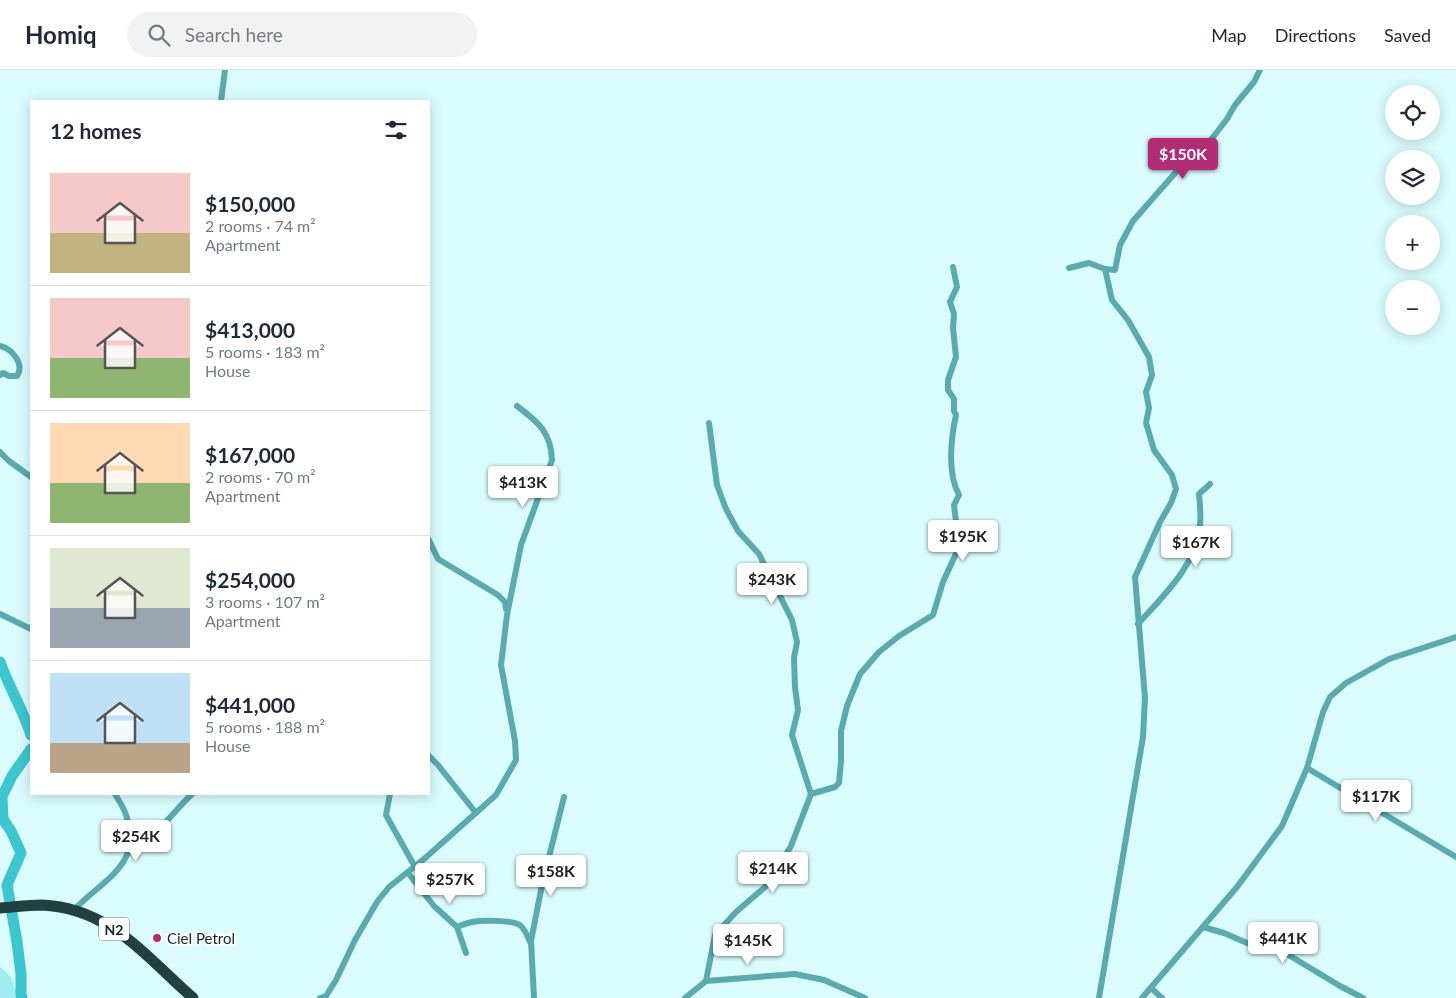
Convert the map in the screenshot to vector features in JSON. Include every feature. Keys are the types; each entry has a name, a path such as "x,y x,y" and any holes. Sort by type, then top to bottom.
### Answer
{"highway":[{"name":"N2","path":"0,908 41,905 74,910 98,920 128,938 192,998"}],"street":[{"path":"221,100 225,70"},
{"path":"1069,268 1089,263 1105,269 1115,270 1120,244 1133,221 1183,164 1210,141 1254,82 1260,70"},
{"path":"811,794 835,787 839,783 842,761 841,731 847,706 860,674 879,652 899,636 933,615 943,582 959,547 954,505 959,495 954,485 951,438 956,415 954,411 954,398 948,390 948,380 956,357 954,314 950,302 957,287 953,267"},
{"path":"1099,998 1143,737 1145,698 1135,577 1176,489 1172,475 1154,450 1146,423 1150,408 1146,392 1152,375 1149,357 1128,320 1112,300 1105,269"},
{"path":"0,346 12,351 20,366 20,371 16,376 9,376 3,373 0,375"},
{"path":"320,998 326,996 336,980 355,940 377,902 389,887 415,867 496,795 516,760 515,742 501,665 507,615 522,545 552,460 551,446 546,432 534,419 517,406"},
{"path":"706,981 715,935 736,912 765,886 777,869 792,846 811,794 792,735 798,710 794,658 798,642 792,620 759,554 738,531 726,509 717,485 709,423"},
{"path":"0,452 9,462 30,476"},
{"path":"1138,624 1181,576 1196,544 1200,526 1199,494 1210,484"},
{"path":"431,553 498,595 506,602 507,615"},
{"path":"0,614 30,629"},
{"path":"1142,998 1237,887 1282,826 1307,768 1323,712 1330,697 1346,684 1389,659 1456,637"},
{"path":"430,757 476,812"},
{"path":"1307,768 1456,857"},
{"path":"74,910 106,882 124,863 130,852 131,839 127,817 116,795"},
{"path":"130,852 143,845 191,795"},
{"path":"390,795 386,815 415,867"},
{"path":"534,998 531,943 542,885 564,797"},
{"path":"408,872 434,906 457,927 466,953"},
{"path":"457,927 472,922 510,922 520,925 531,943"},
{"path":"1203,927 1224,933 1247,943 1282,951 1363,998"},
{"path":"685,998 706,981 794,974 824,980 865,998"},
{"path":"1151,988 1162,998"}],"shaded area":[{"path":"0,967 11,977 18,998 0,998"}],"waterway":[{"path":"0,662 30,732"},
{"path":"22,998 17,942 7,885 21,853 3,819 2,797 12,776 30,750"}],"place":[{"name":"Ciel Petrol","path":"157,938"}]}
